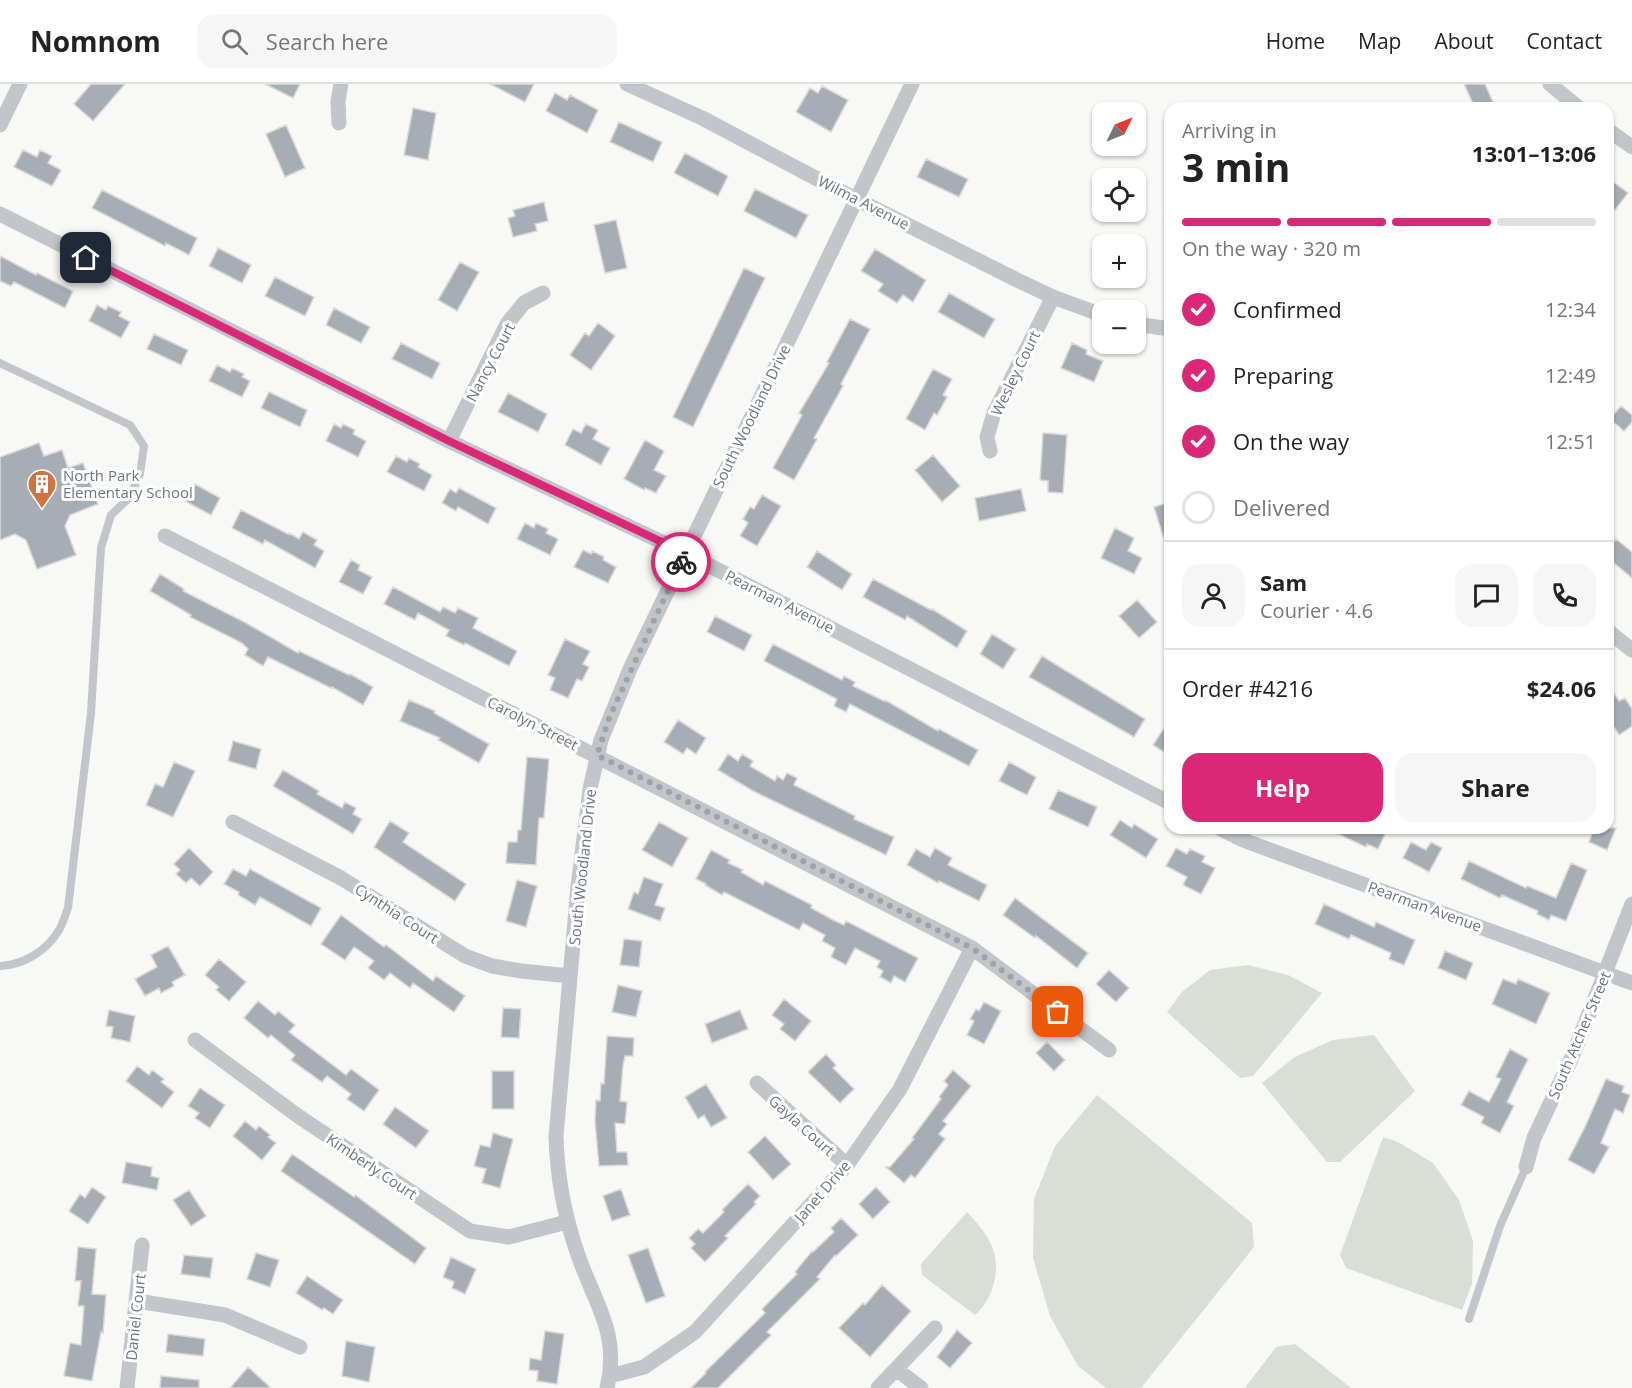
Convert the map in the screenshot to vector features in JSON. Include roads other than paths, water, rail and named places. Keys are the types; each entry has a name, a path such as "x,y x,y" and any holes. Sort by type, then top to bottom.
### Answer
{"street":[{"path":"0,125 20,84"},
{"path":"339,123 338,101 341,84"},
{"name":"Wilma Avenue","path":"627,84 702,118 857,200 1053,297 1092,311"},
{"name":"South Woodland Drive","path":"609,1382 610,1343 605,1321 567,1222 559,1186 556,1136 587,810 597,755 626,679 685,553 912,84"},
{"path":"1550,84 1572,102"},
{"path":"1614,134 1632,147"},
{"name":"Pearman Avenue","path":"0,214 449,441 685,553 1164,800"},
{"name":"Nancy Court","path":"449,441 507,324 524,303 543,293"},
{"name":"Wesley Court","path":"990,451 987,437 994,412 1053,297"},
{"path":"1146,325 1164,328"},
{"name":"Carolyn Street","path":"165,536 972,948 1109,1050"},
{"path":"1614,636 1632,650"},
{"name":"Cynthia Court","path":"233,822 341,878 465,956 492,966 570,976"},
{"name":"Pearman Avenue","path":"1231,834 1632,983"},
{"name":"South Atcher Street","path":"1526,1167 1534,1138 1572,1057 1632,904"},
{"name":"Janet Drive","path":"609,1382 644,1367 695,1332 847,1165 900,1089 972,948"},
{"name":"Kimberly Court","path":"195,1040 298,1116 470,1231 509,1238 567,1222"},
{"name":"Gayla Court","path":"757,1083 847,1165"},
{"name":"Daniel Court","path":"127,1388 142,1245"},
{"path":"137,1301 225,1314 300,1347"},
{"path":"878,1388 935,1328"},
{"path":"896,1369 921,1388"}],"lane":[{"path":"0,363 130,426 144,446 140,474 130,497 111,515 101,548 91,713 68,908 59,931 42,950 24,961 0,966"},
{"path":"1469,1319 1500,1226 1526,1167"}],"place":[{"name":"North Park Elementary School","path":"42,510"}]}
